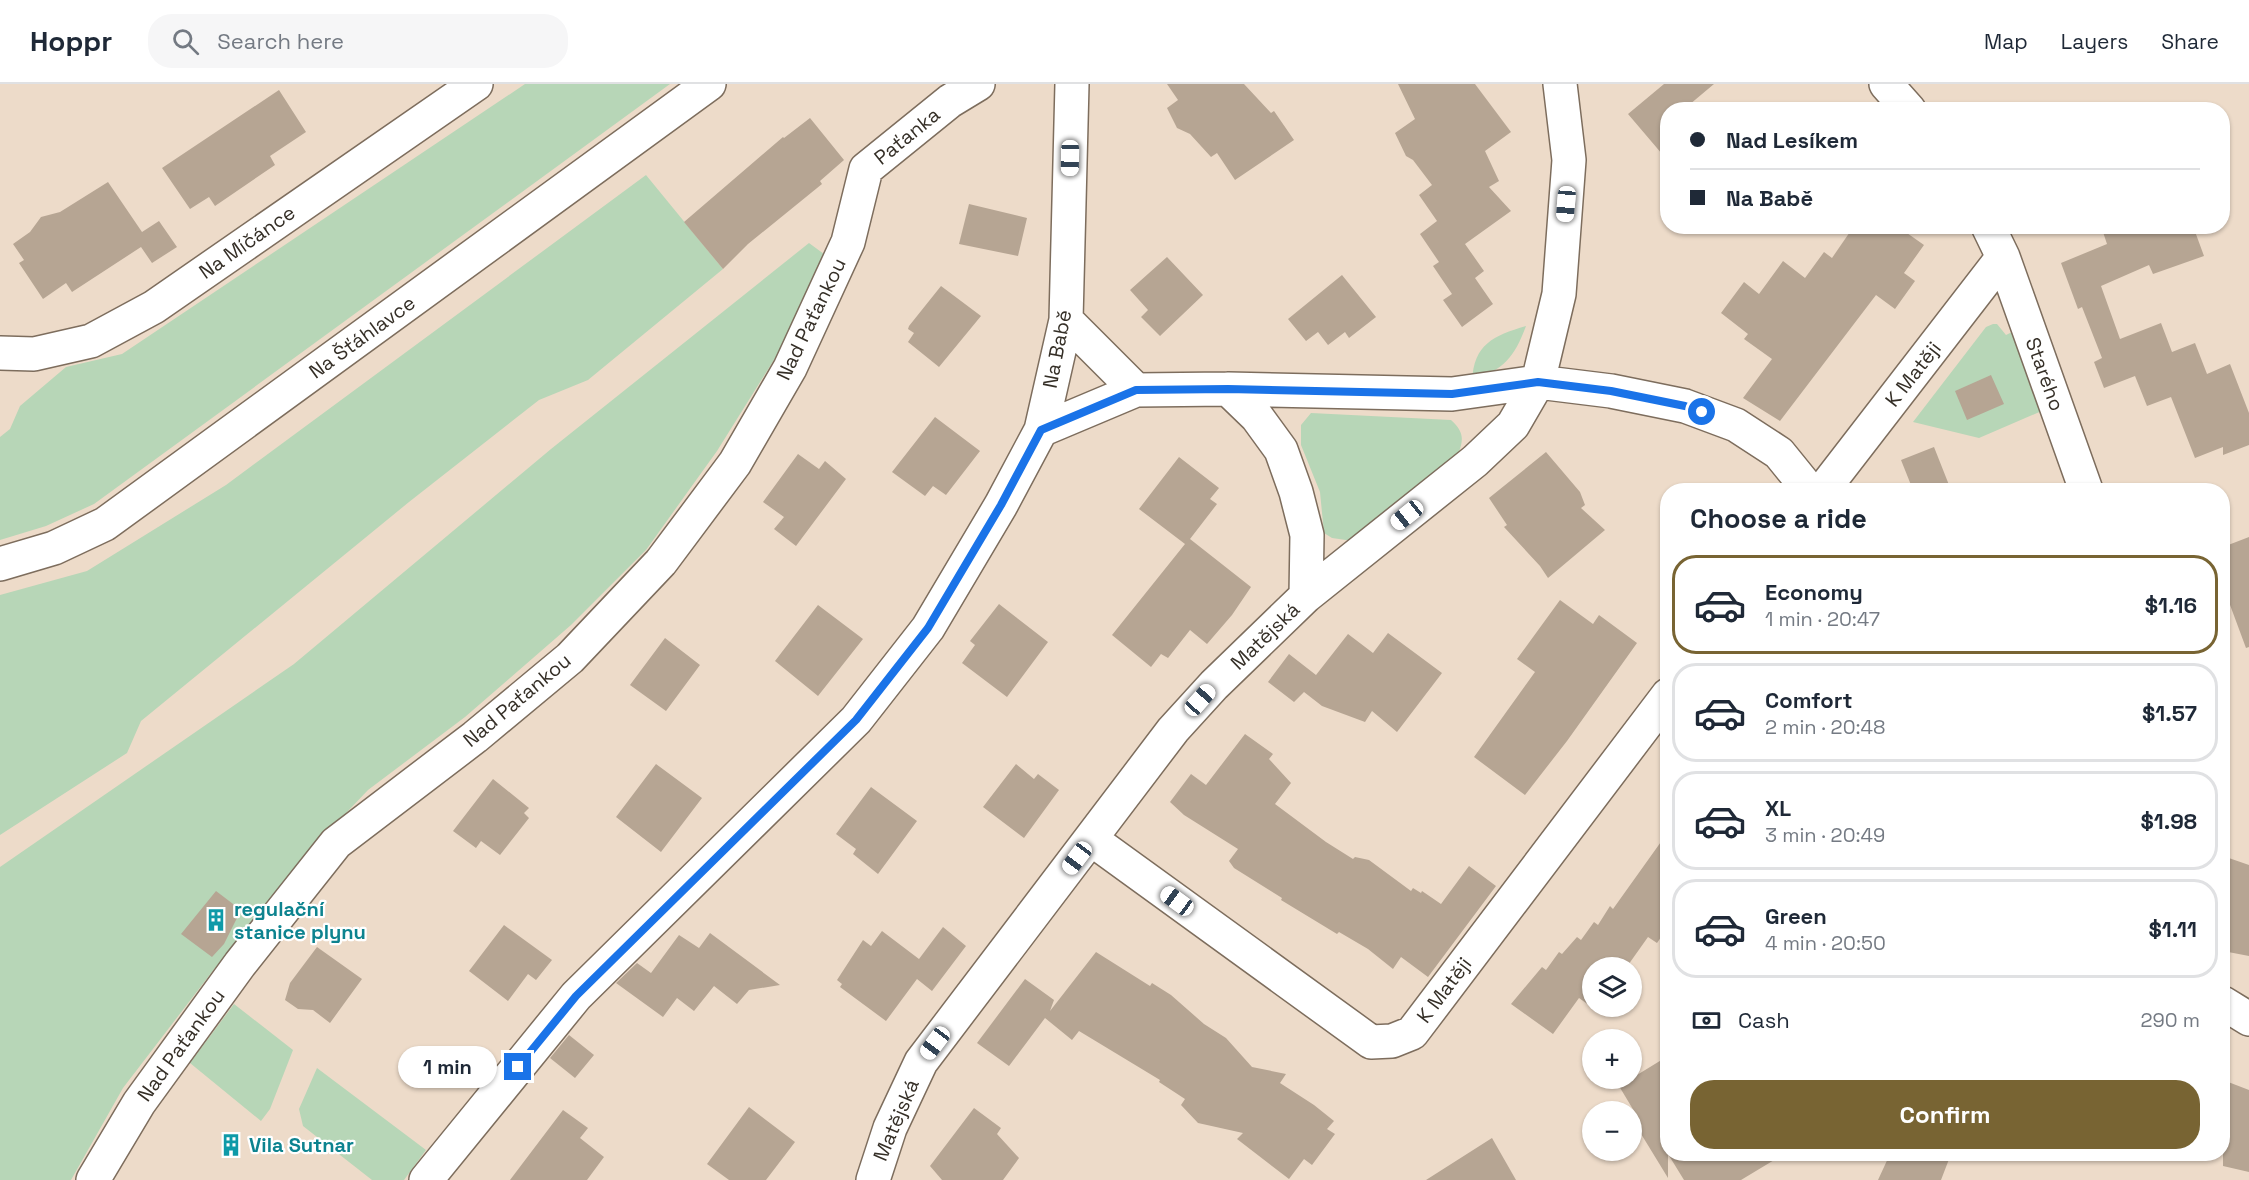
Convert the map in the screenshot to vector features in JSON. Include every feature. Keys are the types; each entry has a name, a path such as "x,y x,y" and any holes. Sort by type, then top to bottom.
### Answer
{"street":[{"name":"Na Míčánce","path":"0,353 33,354 91,341 154,307 476,84"},
{"name":"Na Šťáhlavce","path":"0,564 54,548 105,524 709,84"},
{"name":"Paťanka","path":"866,169 950,101 978,84"},
{"name":"Na Babě","path":"432,1178 576,996 856,720 928,628 1001,505 1041,430 1066,320 1072,84"},
{"name":"Matějská","path":"873,1180 890,1128 921,1062 1180,723 1214,685 1306,596 1475,461 1513,425 1538,382 1559,294 1569,160 1560,84"},
{"name":"Nad Paťankou","path":"93,1180 146,1093 240,964 336,843 475,737 570,658 661,562 735,463 790,368 848,242 866,169"},
{"name":"Starého","path":"1992,234 2003,257 2084,483"},
{"name":"K Matěji","path":"1828,483 2003,257"},
{"path":"1066,320 1136,390"},
{"path":"1041,430 1136,390 1228,389 1452,394 1538,382 1611,391 1685,406 1736,425 1779,453 1803,483"},
{"path":"1228,389 1257,417 1281,450 1296,492 1307,534 1306,596"},
{"name":"K Matěji","path":"1091,839 1371,1041 1392,1041 1412,1033 1660,706"},
{"path":"2230,1007 2249,1019"}],"green space":[{"path":"525,84 670,84 94,504 46,526 0,540 0,437 10,429 20,406 66,367 122,354"},
{"path":"646,175 723,269 588,380 539,400 409,502 141,721 127,753 0,835 0,595 87,571 226,485"},
{"path":"809,243 828,257 777,355 717,451 646,550 571,625 465,717 368,790 328,832 215,968 123,1088 71,1180 0,1180 0,867 294,664 551,449"},
{"path":"1997,324 2006,335 2014,331 2044,410 1979,438 1913,422 1986,327"},
{"path":"1526,326 1517,346 1506,361 1492,372 1472,381 1477,358 1487,343"},
{"path":"1311,413 1451,420 1460,431 1462,443 1459,452 1353,541 1332,538 1324,533 1320,492 1301,445 1301,425"},
{"path":"234,1004 293,1050 270,1109 261,1121 190,1063"},
{"path":"317,1068 426,1150 404,1180 372,1180 303,1126 299,1109"}],"building":[{"path":"1167,84 1244,84 1271,113 1274,111 1294,140 1235,180 1217,153 1211,157 1190,134 1177,128 1167,108 1178,100"},
{"path":"1398,84 1475,84 1511,132 1485,151 1499,181 1489,187 1511,211 1465,244 1484,271 1475,278 1493,304 1462,327 1443,300 1452,294 1433,266 1439,262 1420,234 1437,221 1419,195 1432,185 1413,160 1406,156 1395,133 1415,119"},
{"path":"1664,84 1714,84 1693,102 1660,102 1660,152 1628,114"},
{"path":"279,90 306,132 270,156 275,165 215,206 209,197 190,209 162,168"},
{"path":"810,118 844,160 820,181 822,184 748,244 723,269 684,222 783,137"},
{"path":"108,182 142,232 159,221 177,247 152,263 141,247 72,292 66,283 43,299 19,263 24,260 13,244 30,232 41,217 60,212"},
{"path":"969,204 1027,218 1018,256 959,244"},
{"path":"1848,234 1908,234 1924,245 1904,273 1915,281 1895,309 1876,295 1780,421 1743,398 1772,359 1744,339 1748,334 1721,313 1744,282 1759,294 1783,261 1805,278 1824,252 1832,258"},
{"path":"2104,234 2196,234 2204,256 2153,274 2149,265 2101,286 2120,339 2161,323 2172,352 2195,343 2207,374 2230,364 2249,413 2249,445 2223,455 2223,447 2195,458 2171,397 2147,406 2135,376 2104,388 2094,362 2102,358 2082,307 2078,309 2061,263 2107,244"},
{"path":"1167,257 1203,295 1160,336 1141,317 1148,310 1130,290"},
{"path":"1342,275 1376,317 1349,338 1345,332 1328,345 1318,332 1306,341 1288,319"},
{"path":"941,286 981,316 939,367 908,342 914,333 908,329"},
{"path":"1991,375 2004,404 1967,420 1955,391"},
{"path":"935,417 980,451 946,495 933,486 925,496 892,472"},
{"path":"1934,447 1948,483 1910,483 1901,460"},
{"path":"1546,452 1580,492 1585,505 1581,508 1605,530 1548,578 1504,527 1507,525 1489,498"},
{"path":"798,454 819,469 825,461 846,479 796,546 774,529 784,517 763,502"},
{"path":"1179,457 1219,488 1210,499 1217,504 1190,539 1251,587 1232,615 1207,644 1190,630 1168,658 1161,654 1151,667 1112,635 1185,544 1139,509"},
{"path":"2249,537 2249,647 2246,648 2230,605 2230,544"},
{"path":"1560,600 1593,624 1599,615 1637,643 1525,795 1474,757 1535,672 1517,659"},
{"path":"999,604 1048,642 1007,697 962,663 975,645 970,641"},
{"path":"818,605 863,639 818,696 775,661"},
{"path":"1388,633 1442,673 1397,732 1372,711 1365,722 1322,706 1304,692 1294,702 1268,682 1289,654 1316,675 1348,634 1373,653"},
{"path":"665,638 700,665 666,711 630,685"},
{"path":"1245,734 1273,754 1269,759 1291,783 1275,804 1353,859 1355,857 1369,860 1411,891 1413,888 1421,893 1422,891 1441,904 1469,866 1496,886 1428,977 1401,957 1393,969 1368,949 1339,932 1337,934 1281,900 1282,898 1234,868 1229,861 1238,849 1184,815 1170,802 1191,774 1206,785"},
{"path":"656,764 702,798 661,852 616,817"},
{"path":"1016,764 1034,779 1038,774 1059,790 1024,838 983,807"},
{"path":"493,779 529,808 524,813 529,818 500,855 481,841 476,848 453,831"},
{"path":"871,787 917,821 878,874 853,854 856,849 836,834"},
{"path":"1660,843 1660,939 1657,943 1648,937 1634,957 1582,957 1582,1000 1579,998 1553,1034 1511,1004 1542,967 1546,970 1559,952 1562,954 1577,937 1581,940 1594,922 1598,925 1610,906 1613,909"},
{"path":"2230,858 2249,865 2249,956 2230,952"},
{"name":"regulační stanice plynu","path":"216,891 241,910 224,944 212,957 181,934"},
{"path":"504,925 552,960 536,980 528,974 508,1001 469,971"},
{"path":"943,927 966,946 932,991 917,979 886,1021 840,987 842,984 837,980 863,940 871,946 882,931 919,959"},
{"path":"710,933 780,985 749,990 737,1004 714,986 694,1011 677,998 663,1017 616,983 637,963 651,973 679,935 699,948"},
{"path":"317,947 362,979 330,1023 313,1010 298,1009 285,1000 290,983"},
{"path":"1096,952 1150,986 1152,983 1171,995 1204,1024 1226,1038 1252,1067 1286,1074 1280,1083 1334,1121 1327,1129 1335,1134 1312,1165 1304,1159 1289,1179 1237,1139 1243,1133 1198,1123 1181,1105 1185,1099 1159,1082 1160,1080 1079,1031 1072,1040 1045,1018 1009,1066 977,1043 1025,979 1054,1000 1050,1011"},
{"path":"569,1035 594,1055 575,1078 550,1058"},
{"path":"1660,1061 1660,1161 1668,1161 1668,1178 1642,1135 1642,1101 1628,1101 1621,1089 1642,1089 1642,1072"},
{"path":"2230,1083 2249,1090 2249,1172 2223,1166 2223,1161 2230,1161"},
{"path":"749,1107 795,1142 766,1180 729,1180 707,1164"},
{"path":"974,1108 1001,1128 997,1134 1019,1158 1003,1180 942,1180 930,1166"},
{"path":"563,1110 588,1128 580,1138 604,1157 587,1180 510,1180"},
{"path":"1492,1138 1516,1180 1426,1180"},
{"path":"1672,1161 1772,1161 1741,1180 1684,1180"},
{"path":"1887,1161 1948,1161 1941,1180 1878,1180"}],"place":[{"name":"regulační stanice plynu","path":"216,920"},
{"name":"Vila Sutnar","path":"231,1145"}],"route":[{"path":"518,1067 576,996 856,720 928,628 1001,505 1041,430 1136,390 1228,389 1452,394 1538,382 1611,391 1685,406 1702,412"}]}
